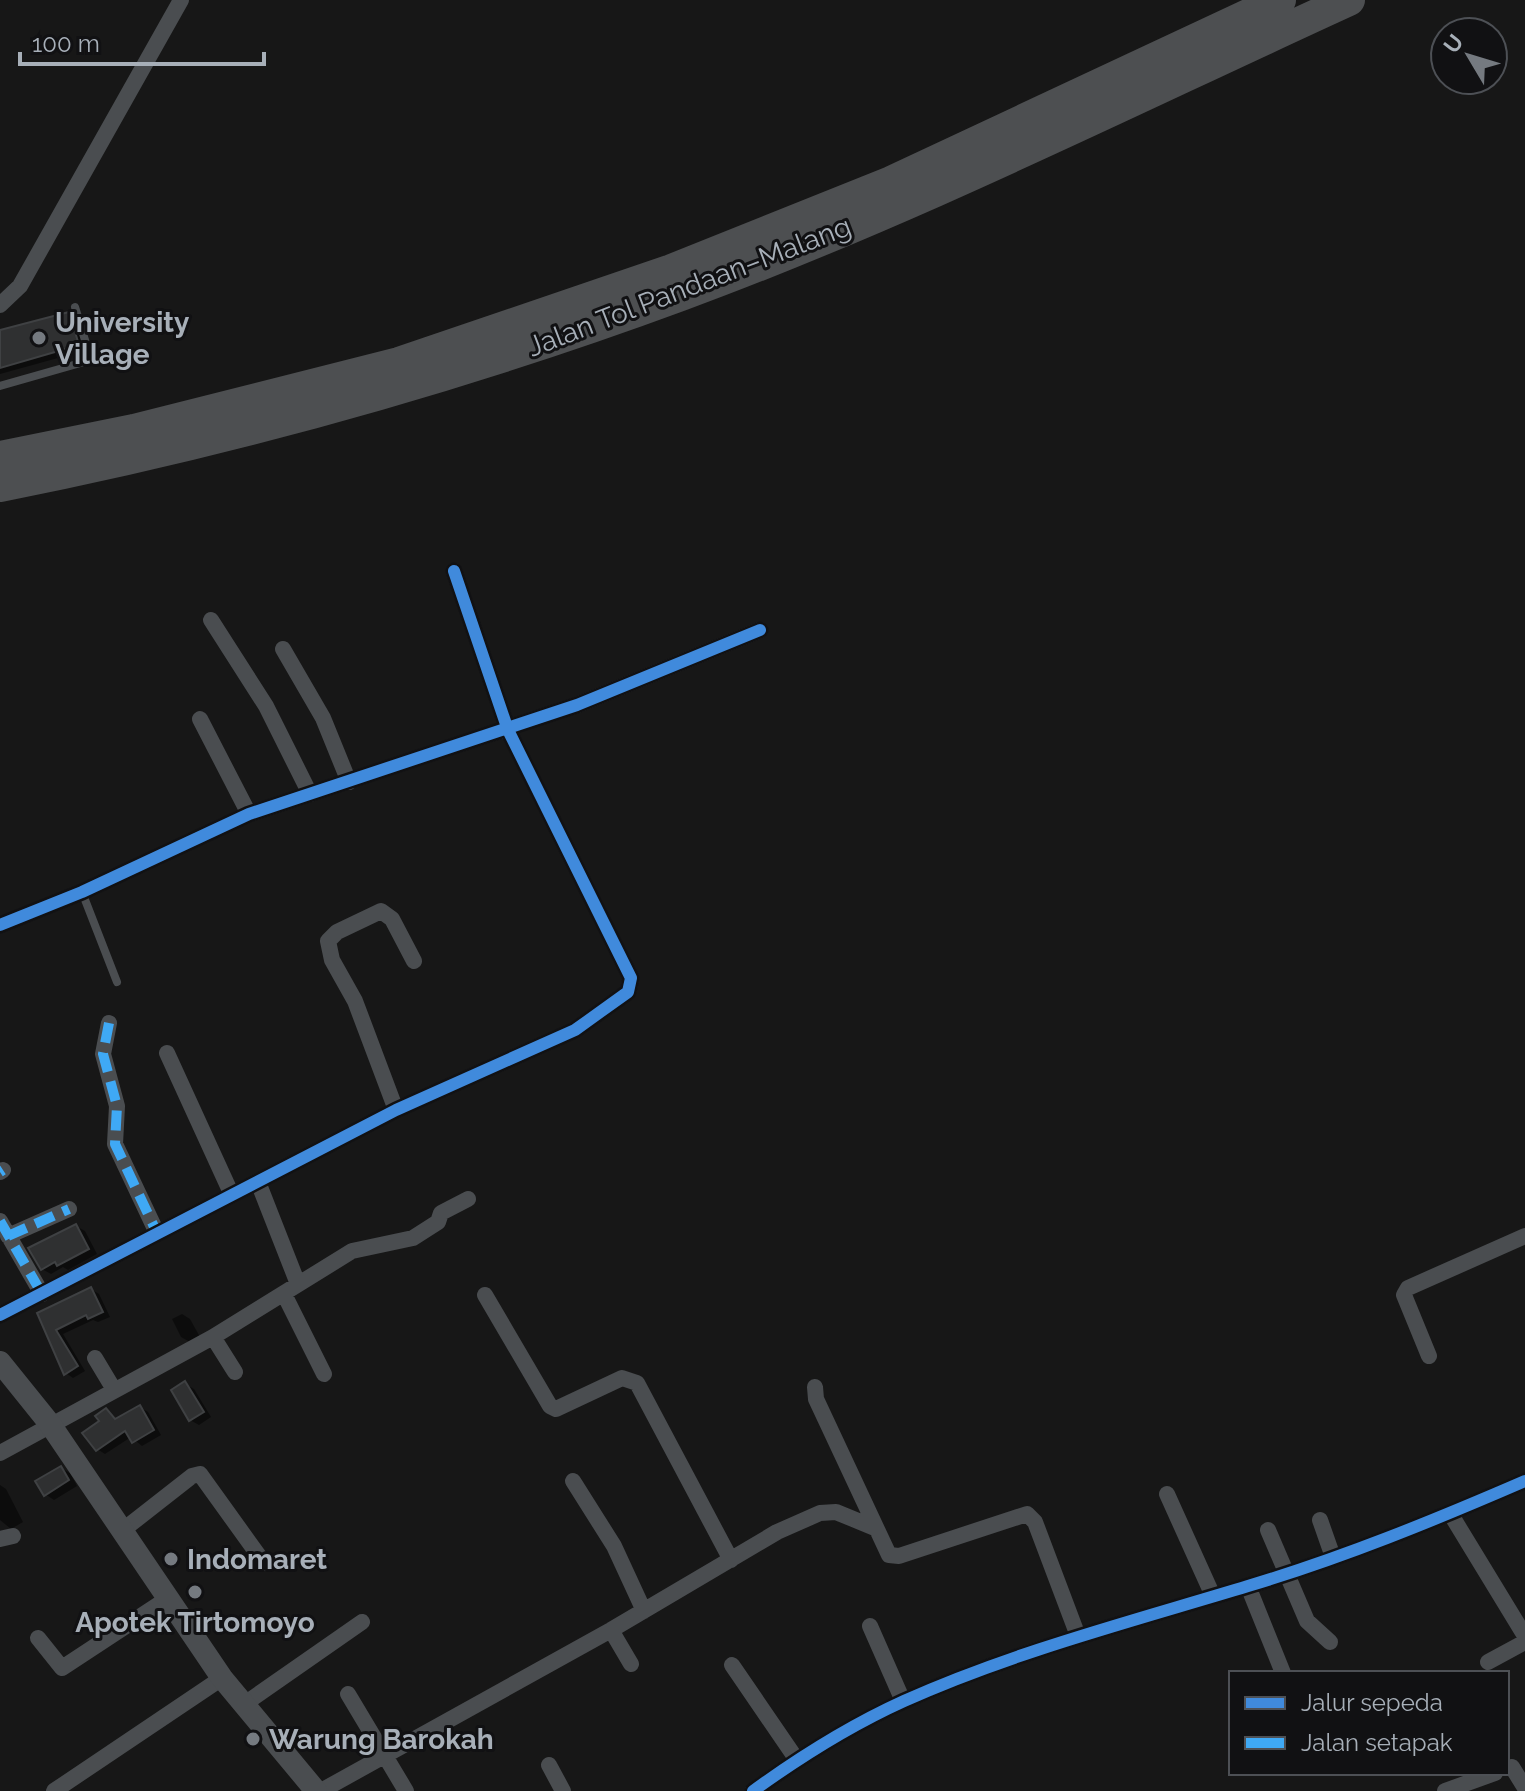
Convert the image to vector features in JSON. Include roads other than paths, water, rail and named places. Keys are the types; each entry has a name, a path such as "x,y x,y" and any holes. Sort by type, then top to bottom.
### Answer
{"highway":[{"name":"Jalan Tol Pandaan–Malang","path":"0,457 134,430 399,363 669,271 891,182 1280,0"},
{"name":"Jalan Tol Pandaan–Malang","path":"0,486 146,457 409,388 682,295 907,203 1349,0"}],"street":[{"path":"0,305 20,286 181,0"},
{"path":"0,1315 396,1110 575,1030 623,998 632,986 617,948 508,730 454,571"},
{"path":"211,620 266,706 310,794"},
{"path":"0,925 82,892 249,814 508,730 760,630"},
{"path":"283,649 323,718 349,782"},
{"path":"200,719 249,814"},
{"path":"396,1110 355,1001 332,960 328,941 337,932 381,911 392,919 414,961"},
{"path":"109,1023 103,1054 117,1106 115,1144 157,1233"},
{"path":"167,1053 231,1193"},
{"path":"258,1182 291,1289 324,1374"},
{"path":"0,1453 113,1388 213,1337 352,1251 413,1238 438,1222 441,1213 468,1199"},
{"path":"42,1294 4,1228 69,1209"},
{"path":"1429,1356 1404,1295 1408,1288 1525,1236"},
{"path":"485,1295 550,1406 556,1409 583,1399 622,1378 637,1383 731,1560"},
{"path":"213,1337 235,1372"},
{"path":"95,1358 113,1388"},
{"path":"0,1362 50,1424 222,1678 319,1791 611,1630 777,1532 820,1513 836,1512 875,1528"},
{"path":"815,1387 816,1399 889,1555 899,1556 1027,1514 1035,1522 1078,1636"},
{"path":"123,1530 192,1476 200,1474 264,1563"},
{"path":"573,1481 614,1546 644,1611"},
{"path":"753,1791 797,1760 903,1701 1078,1636 1285,1574 1450,1513 1525,1481"},
{"path":"1167,1494 1213,1596"},
{"path":"1450,1513 1525,1639 1488,1662"},
{"path":"1320,1520 1333,1557"},
{"path":"1268,1530 1285,1574 1311,1626 1330,1642"},
{"path":"1248,1586 1282,1671"},
{"path":"38,1638 62,1668 170,1597"},
{"path":"243,1705 362,1622"},
{"path":"870,1626 903,1701"},
{"path":"611,1630 631,1664"},
{"path":"732,1665 797,1760"},
{"path":"54,1791 222,1678"},
{"path":"348,1694 406,1791"},
{"path":"1515,1764 1525,1788"},
{"path":"549,1765 563,1791"},
{"path":"1445,1791 1489,1775"}],"lane":[{"path":"0,386 91,360 75,307"},
{"path":"82,892 117,982"}],"place":[{"name":"University Village","path":"39,338"},
{"name":"Indomaret","path":"171,1559"},
{"name":"Apotek Tirtomoyo","path":"195,1592"},
{"name":"Warung Barokah","path":"253,1739"}]}
